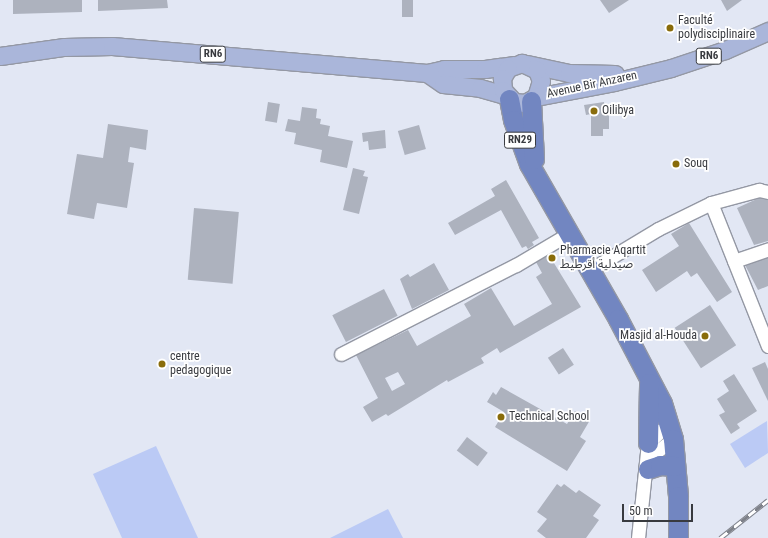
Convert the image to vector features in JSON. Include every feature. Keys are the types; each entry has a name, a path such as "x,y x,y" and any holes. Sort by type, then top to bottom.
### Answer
{"highway":[{"name":"RN29","path":"507,97 521,145 537,178 570,233 649,375 671,431 678,496 678,538"},
{"name":"RN29","path":"533,99 533,152 537,178"},
{"path":"648,443 649,375"},
{"path":"646,473 660,465 675,472"},
{"name":"RN29","path":"667,538 668,495 675,472"}],"main road":[{"name":"Avenue Bir Anzaren","path":"533,99 647,74 696,60 768,31"},
{"name":"RN6","path":"0,56 64,47 112,46 427,73 444,69 485,69 520,64"},
{"name":"Avenue Bir Anzaren","path":"520,64 584,75 647,74"},
{"path":"507,97 502,78 520,64 537,70 541,81 533,99"},
{"name":"RN6","path":"427,73 443,84 480,88 507,97 519,103 533,99"}],"street":[{"path":"590,270 658,229 711,203 759,190 768,192"},
{"path":"711,203 768,346"},
{"path":"341,354 516,265 570,233"},
{"path":"734,261 768,249"},
{"path":"638,538 648,443 671,431"},
{"path":"646,473 655,453 671,431"}],"shaded area":[{"path":"767,421 768,453 745,468 730,444"},
{"path":"156,446 198,538 122,538 93,474"},
{"path":"388,509 403,538 330,538"}],"building":[{"path":"13,0 82,0 82,12 13,14"},
{"path":"98,0 167,0 168,8 98,11"},
{"path":"402,0 413,0 413,17 402,17"},
{"path":"600,0 629,0 609,13"},
{"path":"721,0 742,0 727,11"},
{"path":"268,102 280,104 277,123 265,121"},
{"path":"604,102 606,115 609,115 609,129 603,129 603,136 591,136 591,114 586,115 584,105"},
{"path":"302,107 317,109 316,118 321,119 320,124 330,126 328,136 353,141 347,168 320,162 322,150 294,144 296,133 285,131 288,119 300,121"},
{"path":"108,124 148,130 146,150 130,147 128,162 134,163 127,208 97,203 94,219 67,214 77,154 103,158"},
{"path":"419,125 426,149 405,155 398,131"},
{"path":"385,130 386,148 369,150 368,141 363,142 362,133"},
{"path":"353,168 365,171 363,176 368,177 359,214 343,210"},
{"path":"506,180 539,238 532,242 534,245 528,249 526,246 522,248 501,210 455,235 448,223 495,196 491,189"},
{"path":"759,198 768,200 768,241 754,245 737,208"},
{"path":"194,208 239,212 233,284 188,280"},
{"path":"689,223 732,292 717,302 697,273 691,277 687,271 656,292 642,270 679,246 671,234"},
{"path":"549,255 581,307 500,353 497,348 481,358 484,363 448,382 447,380 388,416 386,414 372,422 363,407 378,398 356,355 408,330 417,346 471,316 464,304 491,288 514,326 552,304 536,277 542,273 536,262","holes":["398,372 405,384 392,391 385,378"]},
{"path":"768,257 768,286 758,290 745,265"},
{"path":"434,263 449,290 412,309 400,279 408,274 410,277"},
{"path":"384,289 398,316 346,342 332,315"},
{"name":"Masjid al-Houda","path":"710,305 736,345 701,368 675,328"},
{"path":"563,348 574,365 559,375 548,358"},
{"path":"765,362 768,369 768,401 752,368"},
{"path":"734,374 757,411 737,424 740,428 731,434 719,415 725,412 717,399 729,391 723,381"},
{"path":"501,387 567,424 575,411 590,420 580,437 586,441 567,471 495,427 504,412 487,402 493,392 496,395"},
{"path":"467,437 488,453 478,466 457,451"},
{"path":"557,484 561,487 564,484 576,493 579,490 601,505 593,516 599,520 586,538 546,538 537,531 547,519 537,512"}],"railway":[{"path":"720,538 768,500"}],"place":[{"name":"Faculté polydisciplinaire","path":"670,28"},
{"name":"Oilibya","path":"594,111"},
{"name":"Souq","path":"676,164"},
{"name":"Pharmacie Aqartit صيدلية أقرطيط","path":"552,258"},
{"name":"Masjid al-Houda","path":"705,336"},
{"name":"centre pedagogique","path":"162,364"},
{"name":"Technical School","path":"501,417"}]}
